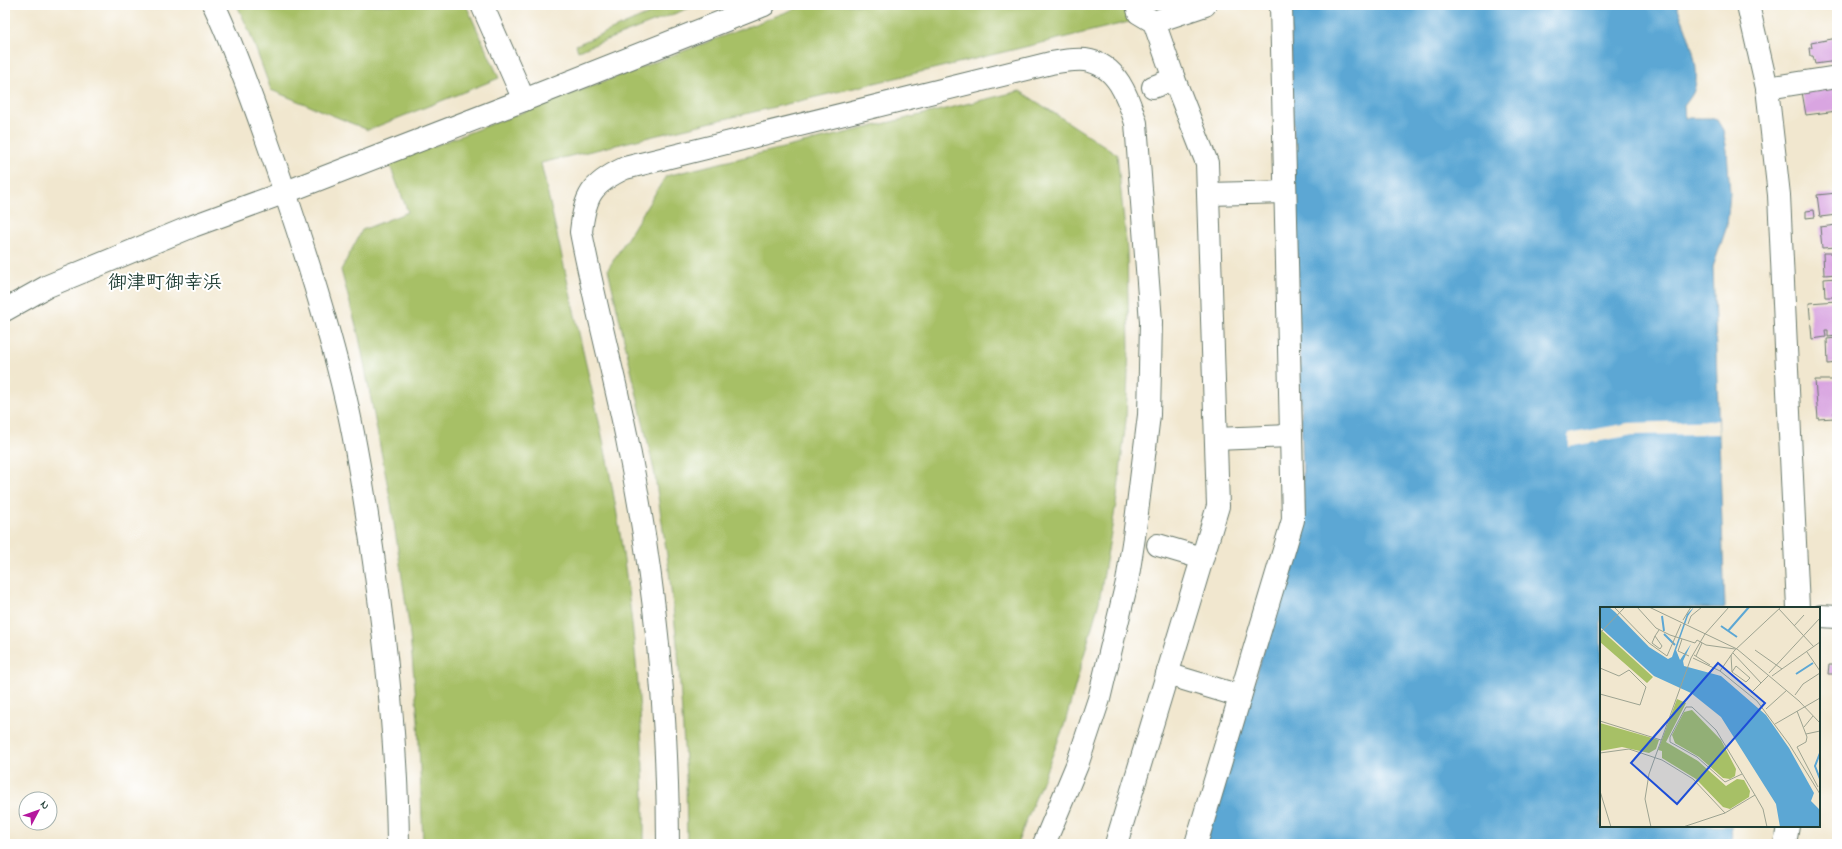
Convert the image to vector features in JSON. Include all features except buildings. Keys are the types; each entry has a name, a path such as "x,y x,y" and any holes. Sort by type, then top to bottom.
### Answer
{"street":[{"path":"214,5 227,33 286,192 323,309 346,401 358,457 382,619 390,689 397,793 398,844"},
{"path":"482,5 524,100"},
{"path":"5,310 48,286 193,226 286,192 524,100 764,5"},
{"path":"1116,844 1218,506 1209,194 1206,163 1154,22 1139,12 1137,5"},
{"path":"1154,22 1205,5"},
{"path":"1196,844 1293,520 1280,5"},
{"path":"1750,7 1767,88 1779,195 1798,607"},
{"path":"668,844 665,722 657,631 645,537 627,438 581,232 583,211 587,199 600,182 625,168 1051,63 1084,60 1097,63 1108,70 1117,80 1127,96 1136,123 1151,322 1149,415 1127,582 1113,643 1099,699 1079,757 1044,844"},
{"path":"1767,88 1837,77"},
{"path":"1153,87 1174,79"},
{"path":"1209,194 1285,192"},
{"path":"1216,439 1291,436"},
{"path":"1158,545 1202,558"},
{"path":"1167,674 1240,696"},
{"path":"1785,844 1788,827"}],"green space":[{"path":"237,5 466,5 499,78 368,130 271,90 250,33"},
{"path":"670,5 697,5 578,51 576,45"},
{"path":"805,5 1128,5 1133,21 541,163 600,427 614,494 621,540 631,615 641,729 644,844 423,844 418,720 409,625 391,503 359,337 341,270 362,230 408,212 389,163"},
{"path":"1020,91 1117,154 1127,250 1129,348 1126,420 1117,498 1099,602 1064,726 1017,844 687,844 686,777 678,652 668,562 654,470 608,269 666,176"}],"water":[{"path":"1290,5 1677,5 1692,49 1696,72 1696,83 1693,93 1684,106 1685,118 1710,118 1717,120 1723,130 1727,150 1730,193 1727,226 1713,267 1725,607 1600,607 1600,827 1731,827 1732,844 1205,844 1304,518"}],"pier":[{"path":"1718,420 1719,434 1633,435 1569,447 1568,434 1629,423"}],"district":[{"name":"御津町御幸浜","path":"165,283"}]}
